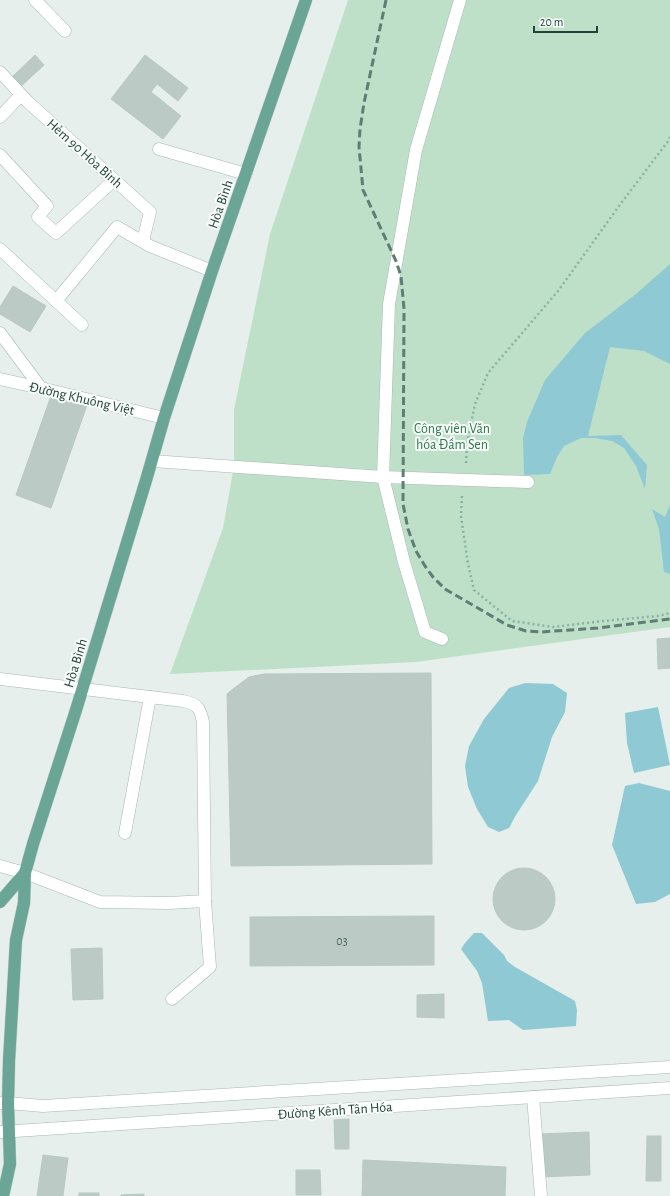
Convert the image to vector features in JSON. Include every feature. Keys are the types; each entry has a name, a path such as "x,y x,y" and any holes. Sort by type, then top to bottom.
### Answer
{"main road":[{"name":"Hòa Bình","path":"3,1196 10,1164 5,1132 4,1103 9,1061 16,940 24,903 25,873 164,418 303,1"},
{"name":"Hòa Bình","path":"0,902 25,873"}],"street":[{"path":"35,0 65,31"},
{"path":"442,639 425,632 404,562 383,477 389,304 416,150 460,0"},
{"name":"Hẻm 90 Hòa Bình","path":"0,72 21,95 150,212 143,241"},
{"path":"0,117 21,95"},
{"path":"159,148 246,174"},
{"path":"0,155 47,206 38,217 56,233 114,180"},
{"path":"56,301 117,227 150,246 212,271"},
{"path":"0,249 82,325"},
{"path":"0,333 40,388"},
{"name":"Đường Khuông Việt","path":"0,379 164,418"},
{"path":"152,461 383,477 528,482"},
{"path":"0,678 193,703 201,711 203,722 205,901 210,967 172,1000"},
{"path":"125,833 150,697"},
{"path":"0,866 25,873 100,902 169,903 205,901"},
{"name":"Đường Kênh Tân Hóa","path":"4,1103 43,1106 670,1067"},
{"name":"Đường Kênh Tân Hóa","path":"5,1132 670,1088"},
{"path":"533,1097 541,1196"}],"path":[{"path":"670,137 558,291 488,373 475,404 467,444 461,516 468,564 474,590 512,621 553,627 658,616 670,613"}],"green space":[{"name":"Công viên Văn hóa Đầm Sen","path":"348,0 670,0 670,627 416,662 170,674 223,528 234,466 234,410 270,234"}],"water":[{"path":"670,264 670,364 644,351 610,347 588,436 621,435 647,465 645,489 636,466 624,448 612,441 595,438 581,438 564,446 557,457 550,474 524,475 523,438 527,422 545,380 585,333 636,294"},
{"path":"670,505 670,574 664,572 659,529 652,509 665,517"},
{"path":"525,683 553,684 567,693 565,712 552,737 538,781 509,828 499,832 488,827 477,809 468,787 465,766 469,746 484,719 509,688"},
{"path":"658,707 670,765 634,773 627,743 625,713"},
{"path":"639,783 670,791 670,894 655,902 636,904 612,845 625,786"},
{"path":"474,933 482,933 504,955 507,961 515,967 575,1001 577,1010 576,1026 523,1030 509,1020 488,1021 482,983 477,971 461,949"}],"building":[{"path":"35,55 44,65 18,89 9,80"},
{"path":"145,55 188,88 178,101 157,84 151,92 181,116 163,139 111,99"},
{"path":"13,286 46,306 30,332 0,314 0,307"},
{"path":"52,393 87,405 51,508 16,495"},
{"path":"670,638 670,668 658,669 657,639"},
{"path":"431,673 432,864 231,866 227,694 249,677 264,674"},
{"path":"524,868 541,873 546,877 550,882 555,899 550,916 546,921 541,925 524,930 507,925 502,921 498,916 493,899 498,882 502,877 507,873"},
{"path":"434,916 434,965 250,966 250,917"},
{"path":"102,948 103,999 73,1000 71,949"},
{"path":"444,994 444,1018 417,1017 417,995"},
{"path":"349,1119 349,1149 335,1149 334,1120"},
{"path":"589,1132 590,1175 540,1177 539,1134"},
{"path":"647,1136 661,1136 661,1181 646,1181"},
{"path":"43,1155 68,1158 63,1196 37,1196"},
{"path":"363,1160 506,1167 505,1196 362,1196"},
{"path":"296,1170 320,1170 321,1195 296,1195"},
{"path":"79,1193 99,1193 99,1196 79,1196"},
{"path":"144,1194 144,1196 121,1196 121,1195"}],"railway":[{"path":"386,0 364,103 359,147 363,190 396,261 401,276 404,309 403,504 408,529 416,551 433,577 445,589 507,625 526,631 541,632 598,628 670,619"}]}
